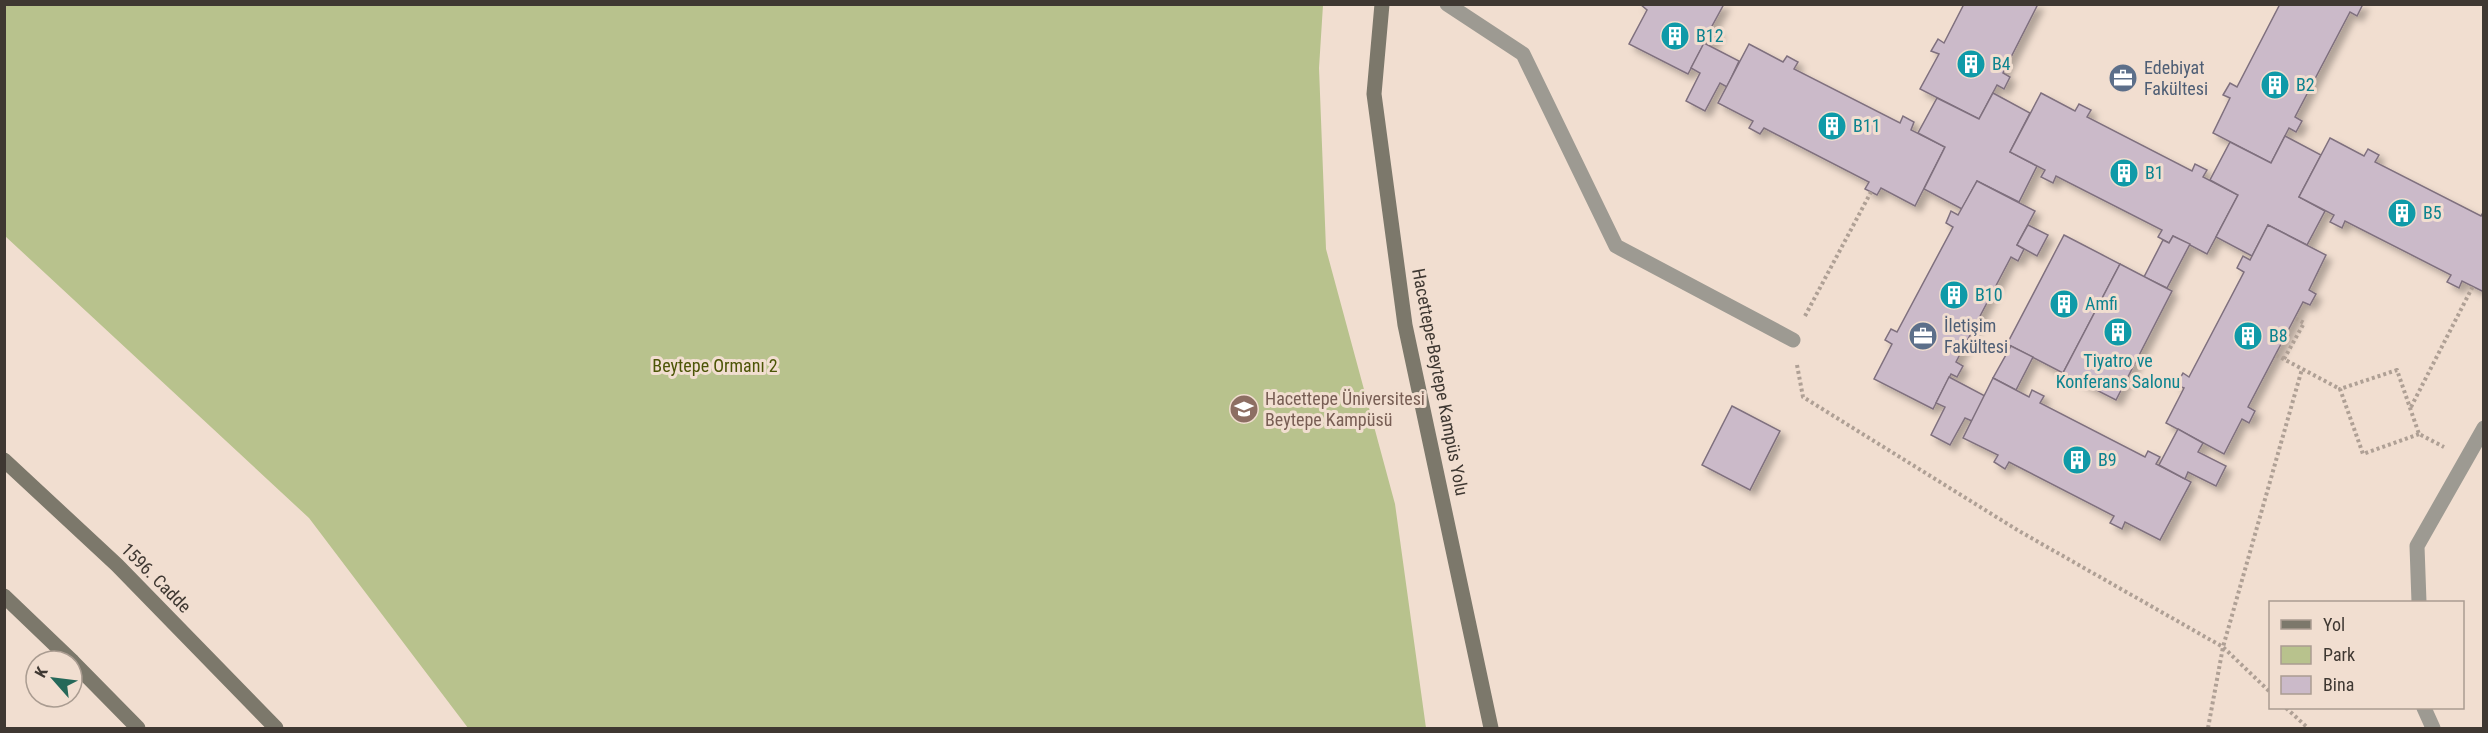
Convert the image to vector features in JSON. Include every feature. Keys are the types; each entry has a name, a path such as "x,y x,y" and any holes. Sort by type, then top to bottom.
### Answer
{"street":[{"name":"Hacettepe-Beytepe Kampüs Yolu","path":"1382,4 1374,94 1405,325 1491,729"},
{"path":"1447,4 1522,54 1616,246 1793,340"},
{"path":"2420,601 2418,546 2484,428"},
{"name":"1596. Cadde","path":"4,460 117,565 276,729"},
{"path":"4,596 59,649"},
{"path":"84,673 138,729"},
{"path":"2424,709 2433,729"}],"path":[{"path":"1871,192 1793,340 1803,398 2019,531 2223,647 2269,690"},
{"path":"2410,407 2473,286"},
{"path":"2284,359 2304,323 2295,318"},
{"path":"2276,355 2340,389 2363,454 2419,434 2397,370 2340,389"},
{"path":"2208,729 2223,647 2302,369"},
{"path":"2287,709 2308,729"}],"green space":[{"name":"Beytepe Ormanı 2","path":"4,5 1323,5 1319,68 1326,249 1395,504 1426,728 468,728 309,518 5,236"}],"building":[{"name":"B12","path":"1640,4 1724,4 1711,28 1719,32 1712,43 1706,40 1688,74 1629,44 1647,10"},
{"name":"B4","path":"1964,4 2038,4 2003,73 2010,77 2004,89 1997,85 1979,119 1920,89 1939,54 1931,51 1938,39 1944,43"},
{"name":"B2","path":"2280,4 2363,4 2357,16 2350,12 2295,117 2302,121 2296,132 2289,128 2271,163 2213,133 2230,98 2223,95 2230,83 2237,87"},
{"path":"1704,43 1739,61 1727,87 1720,83 1705,111 1686,101 1700,73 1691,68"},
{"name":"B11","path":"1749,44 1783,62 1787,56 1798,62 1794,69 1900,123 1903,116 1914,122 1911,130 1945,147 1915,206 1881,188 1877,195 1865,189 1869,182 1764,128 1760,134 1749,128 1753,121 1718,103"},
{"path":"1993,93 2030,113 2010,152 2037,166 2019,202 1977,181 1962,209 1924,189 1945,147 1918,133 1937,98 1979,119"},
{"name":"B1","path":"2041,93 2075,111 2079,104 2091,110 2087,117 2192,171 2195,164 2207,170 2203,177 2238,195 2207,254 2173,236 2169,243 2158,237 2162,230 2056,176 2053,183 2041,177 2045,170 2010,152"},
{"path":"2285,136 2321,155 2299,197 2325,211 2307,245 2268,225 2252,256 2216,237 2238,195 2210,180 2230,142 2271,163"},
{"name":"B5","path":"2330,138 2364,156 2368,149 2379,155 2375,162 2481,216 2484,211 2484,292 2462,281 2459,288 2447,282 2451,275 2345,221 2342,228 2330,222 2334,215 2299,197"},
{"name":"B10","path":"1977,181 2035,211 2017,245 2024,249 2018,261 2011,257 1956,362 1963,366 1957,377 1951,374 1933,409 1874,379 1892,344 1885,340 1891,329 1897,332 1953,227 1946,223 1951,211 1958,215"},
{"path":"2028,225 2048,235 2037,256 2017,245"},
{"name":"B8","path":"2268,225 2326,255 2309,290 2316,294 2310,305 2303,302 2248,407 2255,411 2249,423 2242,419 2224,454 2166,423 2184,388 2176,385 2183,373 2189,377 2244,272 2237,268 2243,256 2250,260"},
{"name":"Amfi","path":"2064,235 2120,264 2063,373 2007,344"},
{"path":"2173,236 2190,244 2167,288 2144,277 2163,240 2169,243"},
{"name":"Tiyatro ve Konferans Salonu","path":"2120,264 2172,291 2116,400 2063,373"},
{"path":"2011,346 2033,357 2016,390 1993,378"},
{"path":"1949,377 1985,396 1972,421 1965,418 1950,445 1931,435 1945,407 1936,403"},
{"name":"B9","path":"1993,378 2029,397 2032,390 2044,396 2040,403 2145,457 2148,451 2160,457 2156,464 2191,482 2160,540 2125,522 2122,529 2110,523 2114,516 2009,462 2005,469 1994,462 1998,455 1963,438"},
{"path":"1732,406 1780,431 1750,490 1702,465"},
{"path":"2178,429 2203,443 2198,452 2226,466 2216,486 2188,472 2185,479 2159,465"}],"place":[{"name":"B12","path":"1675,36"},
{"name":"B4","path":"1971,64"},
{"name":"Edebiyat Fakültesi","path":"2123,78"},
{"name":"B2","path":"2275,85"},
{"name":"B11","path":"1832,126"},
{"name":"B1","path":"2124,173"},
{"name":"B5","path":"2402,213"},
{"name":"B10","path":"1954,295"},
{"name":"Amfi","path":"2064,304"},
{"name":"Tiyatro ve Konferans Salonu","path":"2118,332"},
{"name":"İletişim Fakültesi","path":"1923,336"},
{"name":"B8","path":"2248,336"},
{"name":"Hacettepe Üniversitesi Beytepe Kampüsü","path":"1244,409"},
{"name":"B9","path":"2077,460"}]}
